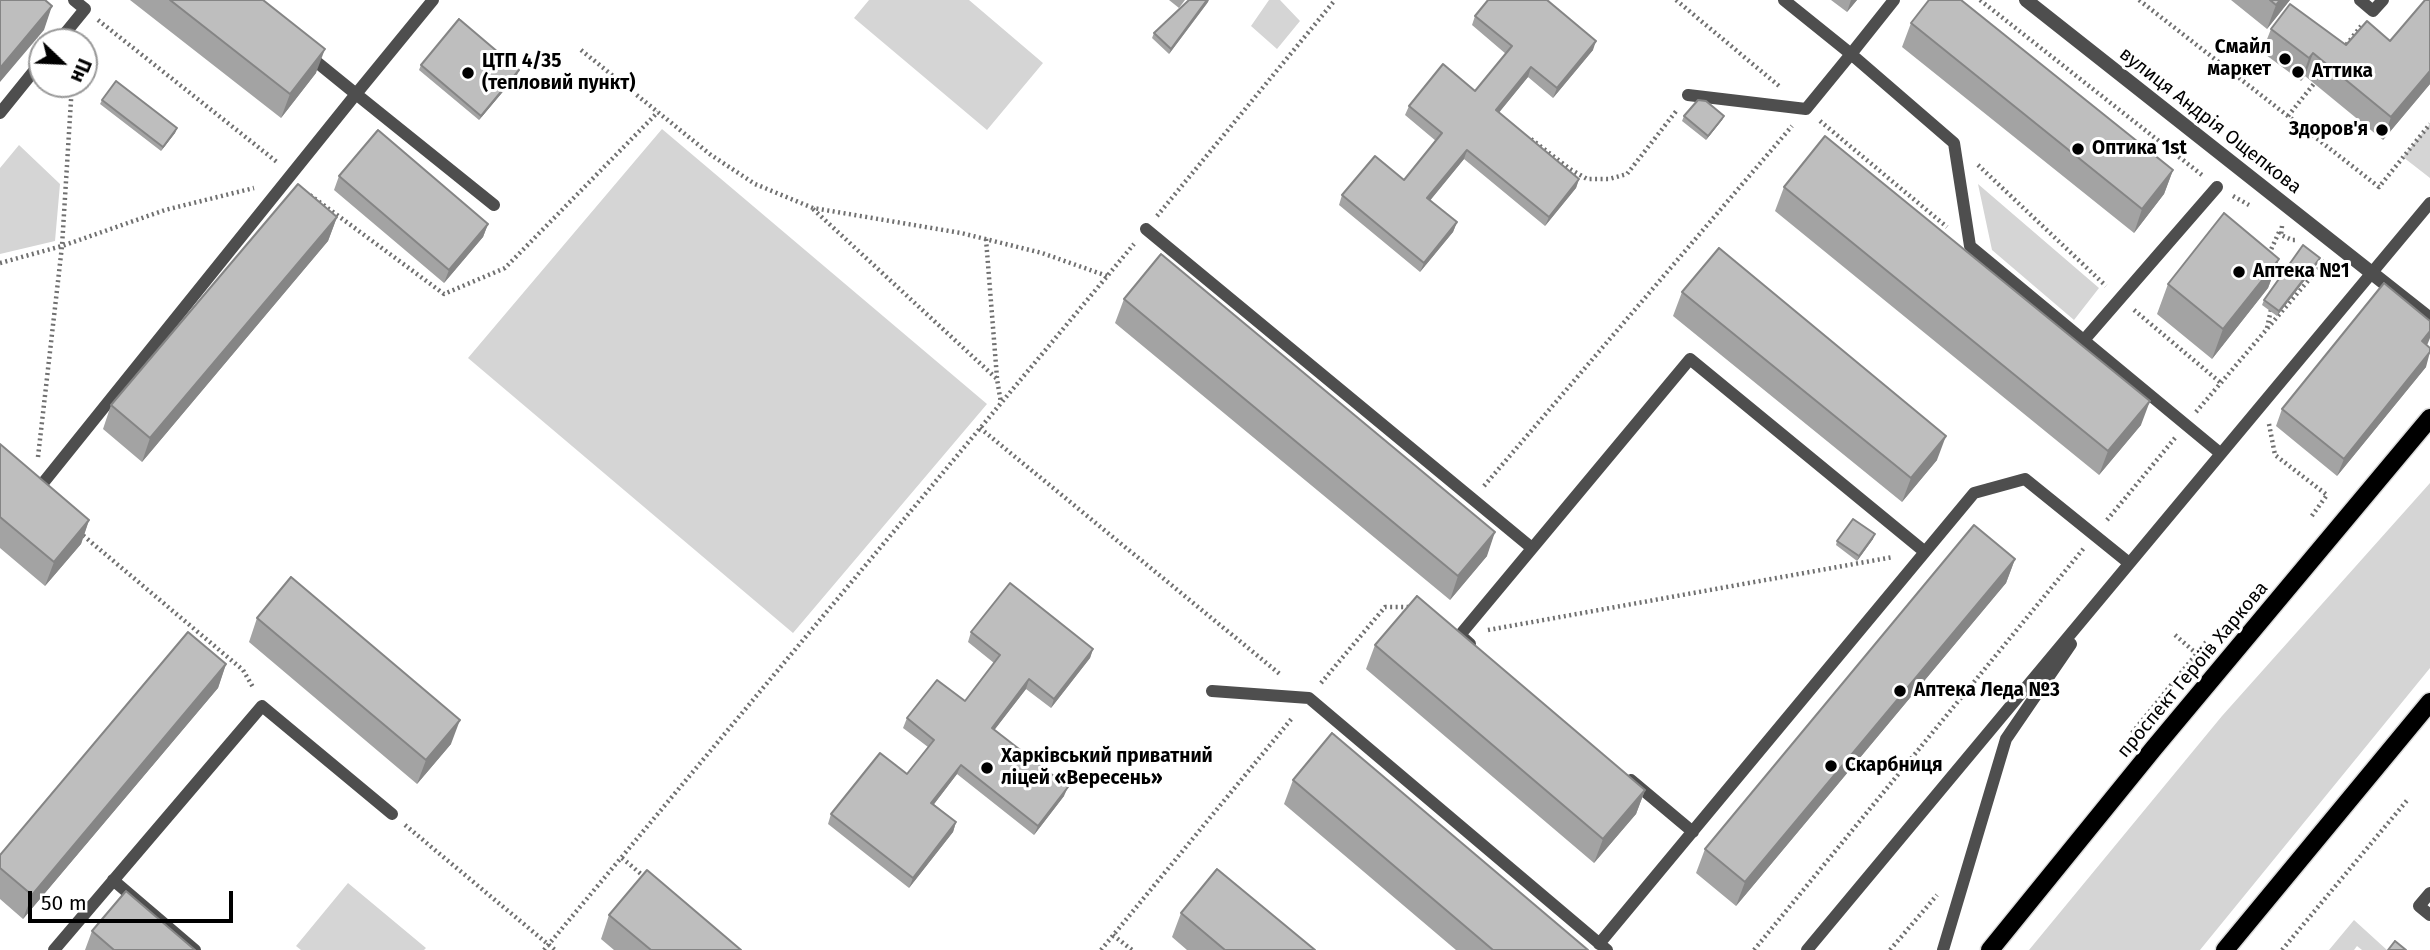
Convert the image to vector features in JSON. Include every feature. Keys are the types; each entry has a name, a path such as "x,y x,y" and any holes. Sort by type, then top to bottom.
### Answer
{"main road":[{"name":"проспект Героїв Харкова","path":"1990,950 2154,748 2430,418"},
{"path":"2225,950 2430,702"}],"street":[{"name":"вулиця Андрія Ощепкова","path":"2026,0 2430,319"}],"lane":[{"path":"69,28 85,9 74,0"},
{"path":"30,490 433,0"},
{"path":"1784,0 1954,142 1970,246 2220,453"},
{"path":"1688,95 1806,109 1894,0"},
{"path":"2360,0 2373,11 2383,0"},
{"path":"293,43 494,205"},
{"path":"0,113 28,78"},
{"path":"2084,340 2217,187"},
{"path":"1807,950 2430,203"},
{"path":"1146,229 1532,548"},
{"path":"1481,653 1460,635 1690,359 1925,552"},
{"path":"1212,691 1308,698 1603,947 1693,832 1974,493 2025,479 2129,563"},
{"path":"1942,950 2006,739 2113,583"},
{"path":"54,950 262,706 392,814"},
{"path":"1619,769 1693,832"},
{"path":"113,880 195,950"},
{"path":"2430,893 2419,906 2430,915"}],"path":[{"path":"544,950 1335,0"},
{"path":"1676,0 1970,246"},
{"path":"1980,0 2217,187 2250,206"},
{"path":"2139,0 2379,187 2430,124"},
{"path":"85,9 289,177"},
{"path":"2339,53 2373,11"},
{"path":"581,50 711,155 755,184 813,208 961,233 1042,253 1107,276"},
{"path":"2288,116 2322,74"},
{"path":"1521,131 1587,179 1609,179 1627,174 1633,168 1688,95"},
{"path":"30,490 62,246 71,98"},
{"path":"1473,499 1806,109"},
{"path":"1954,142 2121,299 2221,383"},
{"path":"0,263 62,246 165,210 289,177"},
{"path":"813,208 997,379"},
{"path":"2272,218 2283,225 2281,235 2292,240 2300,237"},
{"path":"2267,258 2281,229"},
{"path":"986,239 1001,403"},
{"path":"1754,950 2185,425 2329,256"},
{"path":"2267,328 2274,297"},
{"path":"2255,412 2269,423 2276,455 2328,495 2311,517"},
{"path":"981,428 1308,698"},
{"path":"76,529 243,670 262,706"},
{"path":"1460,635 1925,552"},
{"path":"1101,950 1385,607 1412,607"},
{"path":"2175,635 2197,653"},
{"path":"2132,733 2206,642"},
{"path":"2283,950 2409,798"},
{"path":"392,814 555,950"},
{"path":"622,858 650,880"},
{"path":"1890,950 1944,887"},
{"path":"1113,935 1132,950"}],"shaded area":[{"path":"869,0 969,0 1043,63 987,130 854,18"},
{"path":"1269,0 1280,0 1300,21 1277,49 1251,26"},
{"path":"2430,124 2430,178 2403,157"},
{"path":"662,129 987,404 793,633 468,358"},
{"path":"19,145 60,184 55,241 0,254 0,168"},
{"path":"1978,184 2099,288 2074,320 1992,250"},
{"path":"2430,483 2430,668 2200,950 2029,950 2222,716"},
{"path":"348,883 426,948 301,950 296,946"},
{"path":"2354,920 2387,950 2362,950 2357,946 2354,950 2329,950"}],"building":[{"path":"0,0 45,0 52,6 34,28 28,28 28,35 0,68"},
{"path":"170,0 263,0 325,49 290,94"},
{"path":"1189,0 1207,0 1171,49 1154,33"},
{"path":"1488,0 1547,0 1596,41 1557,88 1531,67 1496,110 1579,179 1549,217 1467,150 1427,198 1457,222 1424,263 1342,195 1375,156 1404,180 1442,133 1409,106 1443,64 1475,91 1512,46 1475,16"},
{"path":"1929,0 1961,0 2173,170 2142,209 1911,23"},
{"path":"2425,0 2430,0 2430,71 2391,117 2313,53 2309,58 2271,29 2290,4 2346,45 2367,21 2390,41"},
{"name":"ЦТП 4/35 (тепловий пункт)","path":"459,19 519,70 481,116 421,65"},
{"path":"116,81 177,128 163,147 102,100"},
{"path":"1698,100 1706,101 1724,116 1708,136 1684,116"},
{"path":"378,130 488,224 449,270 339,176"},
{"path":"1825,136 2150,401 2108,451 1784,187"},
{"path":"298,184 337,217 150,438 111,405"},
{"path":"2224,213 2279,259 2223,329 2168,284"},
{"path":"2303,245 2320,258 2279,311 2264,300"},
{"path":"1719,248 1946,436 1911,478 1682,292"},
{"path":"1161,254 1495,532 1458,576 1124,299"},
{"path":"2384,283 2430,321 2430,331 2422,341 2430,348 2430,352 2344,459 2282,409"},
{"path":"0,444 89,520 54,562 0,517"},
{"path":"1853,519 1875,534 1859,556 1837,541"},
{"path":"1974,525 2015,559 1745,882 1705,849"},
{"path":"291,577 460,720 426,760 257,618"},
{"path":"1010,583 1093,649 1054,699 1029,679 992,728 1068,787 1038,826 961,765 931,803 956,822 913,878 831,814 880,753 907,774 934,740 907,718 937,680 965,701 1000,655 971,632"},
{"path":"1417,596 1645,790 1603,839 1375,645"},
{"path":"188,632 226,664 32,895 0,868 0,855"},
{"path":"1332,733 1588,950 1493,950 1293,780"},
{"path":"1217,869 1315,950 1225,950 1181,913"},
{"path":"647,870 741,950 651,950 609,915"},
{"path":"126,891 195,950 114,950 92,931"},
{"path":"2395,941 2406,950 2388,950"}],"place":[{"name":"Смайл маркет","path":"2285,59"},
{"name":"Аттика","path":"2298,72"},
{"name":"ЦТП 4/35 (тепловий пункт)","path":"468,73"},
{"name":"Здоров'я","path":"2382,130"},
{"name":"Оптика 1st","path":"2078,149"},
{"name":"Аптека №1","path":"2239,272"},
{"name":"Аптека Леда №3","path":"1900,691"},
{"name":"Скарбниця","path":"1831,766"},
{"name":"Харківський приватний ліцей «Вересень»","path":"987,768"}]}
